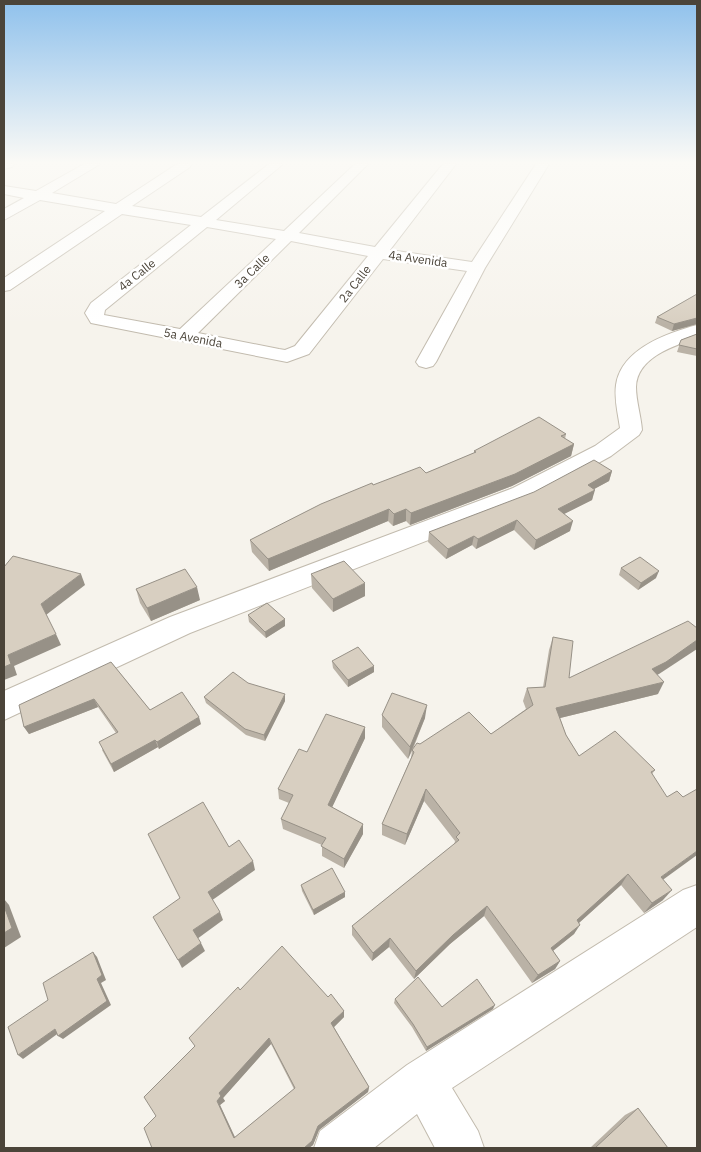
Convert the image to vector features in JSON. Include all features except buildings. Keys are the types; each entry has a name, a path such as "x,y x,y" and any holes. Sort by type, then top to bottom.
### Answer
{"street":[{"path":"4,286 107,218"},
{"name":"4a Avenida","path":"177,218 477,268"},
{"name":"4a Calle","path":"94,313 97,307 209,218"},
{"name":"3a Calle","path":"184,336 307,218"},
{"name":"2a Calle","path":"295,354 302,350 407,218"},
{"path":"426,362 477,268 508,218"},
{"name":"5a Avenida","path":"94,313 98,319 107,322 279,355 295,354"},
{"path":"4,706 180,625 522,494 603,451 631,430 626,385 629,369 655,347 697,331"},
{"path":"338,1148 423,1082 697,904"},
{"path":"423,1082 461,1148"}]}
